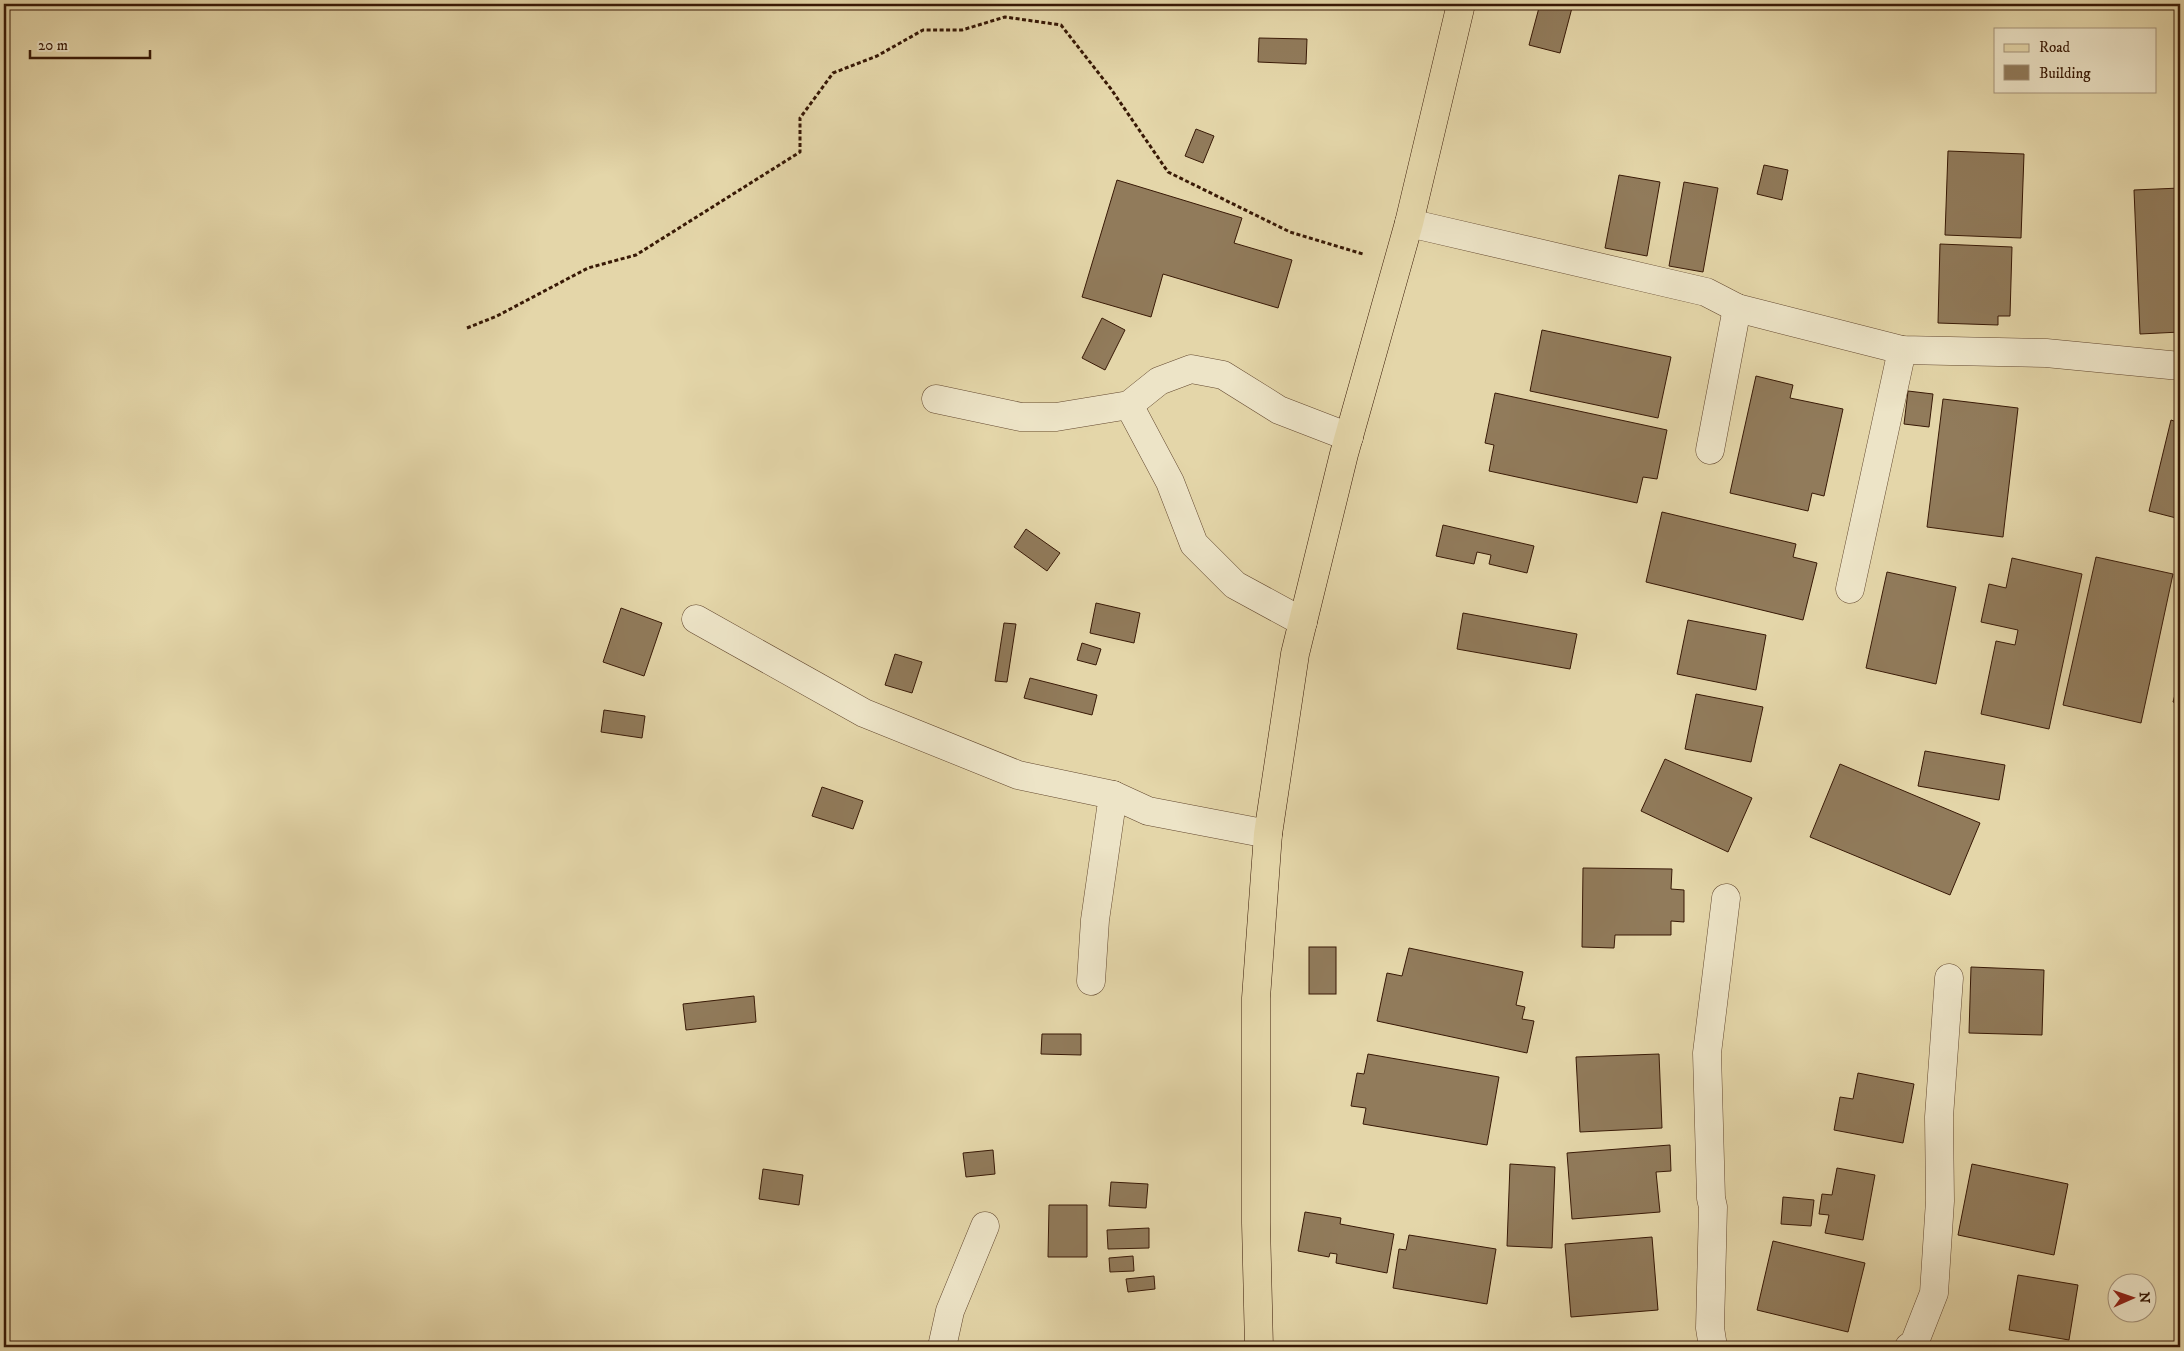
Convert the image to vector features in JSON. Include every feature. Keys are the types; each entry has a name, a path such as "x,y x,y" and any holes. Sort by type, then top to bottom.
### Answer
{"main road":[{"path":"1259,1347 1256,1223 1256,998 1268,834 1295,654 1349,437 1409,223 1461,4"}],"street":[{"path":"1409,223 1706,292 1737,308 1902,350 2046,353 2180,366"},
{"path":"1710,450 1737,308"},
{"path":"1850,589 1902,350"},
{"path":"936,400 1021,417 1056,416 1129,405 1159,381 1191,369 1223,376 1279,410 1349,437"},
{"path":"1129,405 1170,482 1194,544 1235,585 1303,622"},
{"path":"696,619 864,713 1018,775 1113,795 1148,811 1268,834"},
{"path":"1091,981 1095,920 1113,795"},
{"path":"1713,1347 1710,1328 1713,1207 1711,1198 1707,1053 1726,898"},
{"path":"1908,1347 1914,1344 1934,1293 1940,1201 1939,1117 1949,978"},
{"path":"942,1347 950,1311 985,1226"}],"path":[{"path":"467,328 497,316 588,268 636,255 800,152 800,118 833,73 877,56 923,30 962,30 1005,17 1061,24 1111,89 1168,172 1290,232 1397,264"}],"building":[{"path":"1540,4 1573,4 1560,53 1529,45"},
{"path":"1259,38 1307,39 1306,64 1258,62"},
{"path":"1196,129 1214,136 1203,163 1185,156"},
{"path":"1948,151 2024,154 2021,238 1945,235"},
{"path":"1764,165 1788,170 1782,200 1757,194"},
{"path":"1619,175 1660,182 1647,256 1605,248"},
{"path":"1117,180 1242,218 1234,243 1292,260 1278,308 1163,274 1151,317 1082,297"},
{"path":"1684,182 1718,188 1703,272 1669,266"},
{"path":"2180,188 2180,332 2140,334 2134,190"},
{"path":"1940,244 2012,247 2010,316 1998,316 1998,325 1938,323"},
{"path":"1102,318 1125,330 1105,370 1082,358"},
{"path":"1542,330 1671,357 1658,418 1530,391"},
{"path":"1756,376 1793,385 1790,398 1843,409 1824,496 1812,493 1808,511 1730,493"},
{"path":"1908,391 1933,394 1929,427 1904,424"},
{"path":"1495,393 1667,430 1657,479 1643,477 1637,503 1489,471 1494,445 1485,443"},
{"path":"1943,399 2018,408 2003,537 1927,527"},
{"path":"2171,420 2180,423 2180,519 2149,511"},
{"path":"1662,512 1796,544 1793,557 1817,563 1803,620 1646,582"},
{"path":"1443,525 1534,546 1527,573 1489,564 1491,555 1477,552 1474,564 1436,556"},
{"path":"1026,529 1060,553 1047,571 1014,547"},
{"path":"2096,557 2173,574 2141,723 2063,705"},
{"path":"2012,558 2082,574 2049,729 1981,714 1996,641 2015,645 2018,630 1981,622 1989,584 2006,588"},
{"path":"1887,572 1956,587 1936,684 1866,668"},
{"path":"1096,603 1140,613 1134,643 1090,633"},
{"path":"621,608 662,623 644,676 603,662"},
{"path":"1463,613 1577,634 1570,669 1457,649"},
{"path":"1688,620 1766,635 1756,690 1677,674"},
{"path":"1004,623 1016,624 1007,682 995,681"},
{"path":"1082,643 1101,649 1096,665 1077,660"},
{"path":"895,654 922,662 912,693 885,685"},
{"path":"2180,676 2180,704 2173,702"},
{"path":"1030,678 1097,695 1092,715 1024,698"},
{"path":"1696,694 1763,707 1751,762 1685,749"},
{"path":"604,710 645,716 642,738 601,732"},
{"path":"1925,751 2005,765 1999,800 1918,786"},
{"path":"1665,759 1752,798 1728,852 1641,811"},
{"path":"1840,764 1980,823 1950,895 1810,837"},
{"path":"822,787 863,801 853,829 812,816"},
{"path":"1583,868 1672,869 1671,889 1684,890 1684,922 1671,921 1671,935 1615,935 1614,948 1582,947"},
{"path":"1309,947 1336,947 1336,994 1309,994"},
{"path":"1409,948 1523,972 1516,1005 1525,1007 1522,1019 1534,1021 1527,1053 1377,1021 1387,973 1402,976"},
{"path":"1971,967 2044,970 2042,1035 1969,1033"},
{"path":"754,996 756,1022 686,1030 683,1004"},
{"path":"1042,1034 1081,1034 1081,1055 1041,1054"},
{"path":"1368,1054 1499,1077 1487,1145 1363,1124 1366,1108 1351,1106 1357,1073 1364,1074"},
{"path":"1659,1054 1662,1128 1580,1132 1576,1057"},
{"path":"1858,1073 1914,1084 1903,1143 1834,1130 1840,1097 1853,1099"},
{"path":"1670,1145 1671,1171 1656,1172 1660,1212 1572,1219 1567,1153"},
{"path":"993,1150 995,1174 966,1177 963,1153"},
{"path":"1510,1164 1555,1167 1552,1248 1507,1246"},
{"path":"1972,1164 2068,1184 2054,1255 1958,1235"},
{"path":"1837,1168 1875,1175 1863,1240 1825,1233 1829,1215 1819,1214 1822,1194 1832,1195"},
{"path":"763,1169 803,1175 799,1205 759,1199"},
{"path":"1111,1182 1148,1184 1146,1208 1109,1206"},
{"path":"1783,1197 1814,1200 1811,1226 1781,1224"},
{"path":"1049,1205 1087,1205 1087,1257 1048,1257"},
{"path":"1305,1212 1341,1218 1340,1224 1394,1234 1387,1273 1336,1263 1337,1254 1330,1253 1329,1257 1298,1251"},
{"path":"1149,1228 1149,1248 1108,1249 1107,1230"},
{"path":"1409,1235 1496,1249 1487,1304 1393,1288 1399,1249 1406,1250"},
{"path":"1652,1237 1658,1310 1571,1317 1565,1244"},
{"path":"1773,1241 1865,1263 1848,1332 1757,1310"},
{"path":"1133,1256 1134,1271 1110,1272 1109,1258"},
{"path":"2018,1275 2078,1285 2069,1340 2009,1330"},
{"path":"1154,1276 1155,1289 1128,1292 1126,1279"}]}
